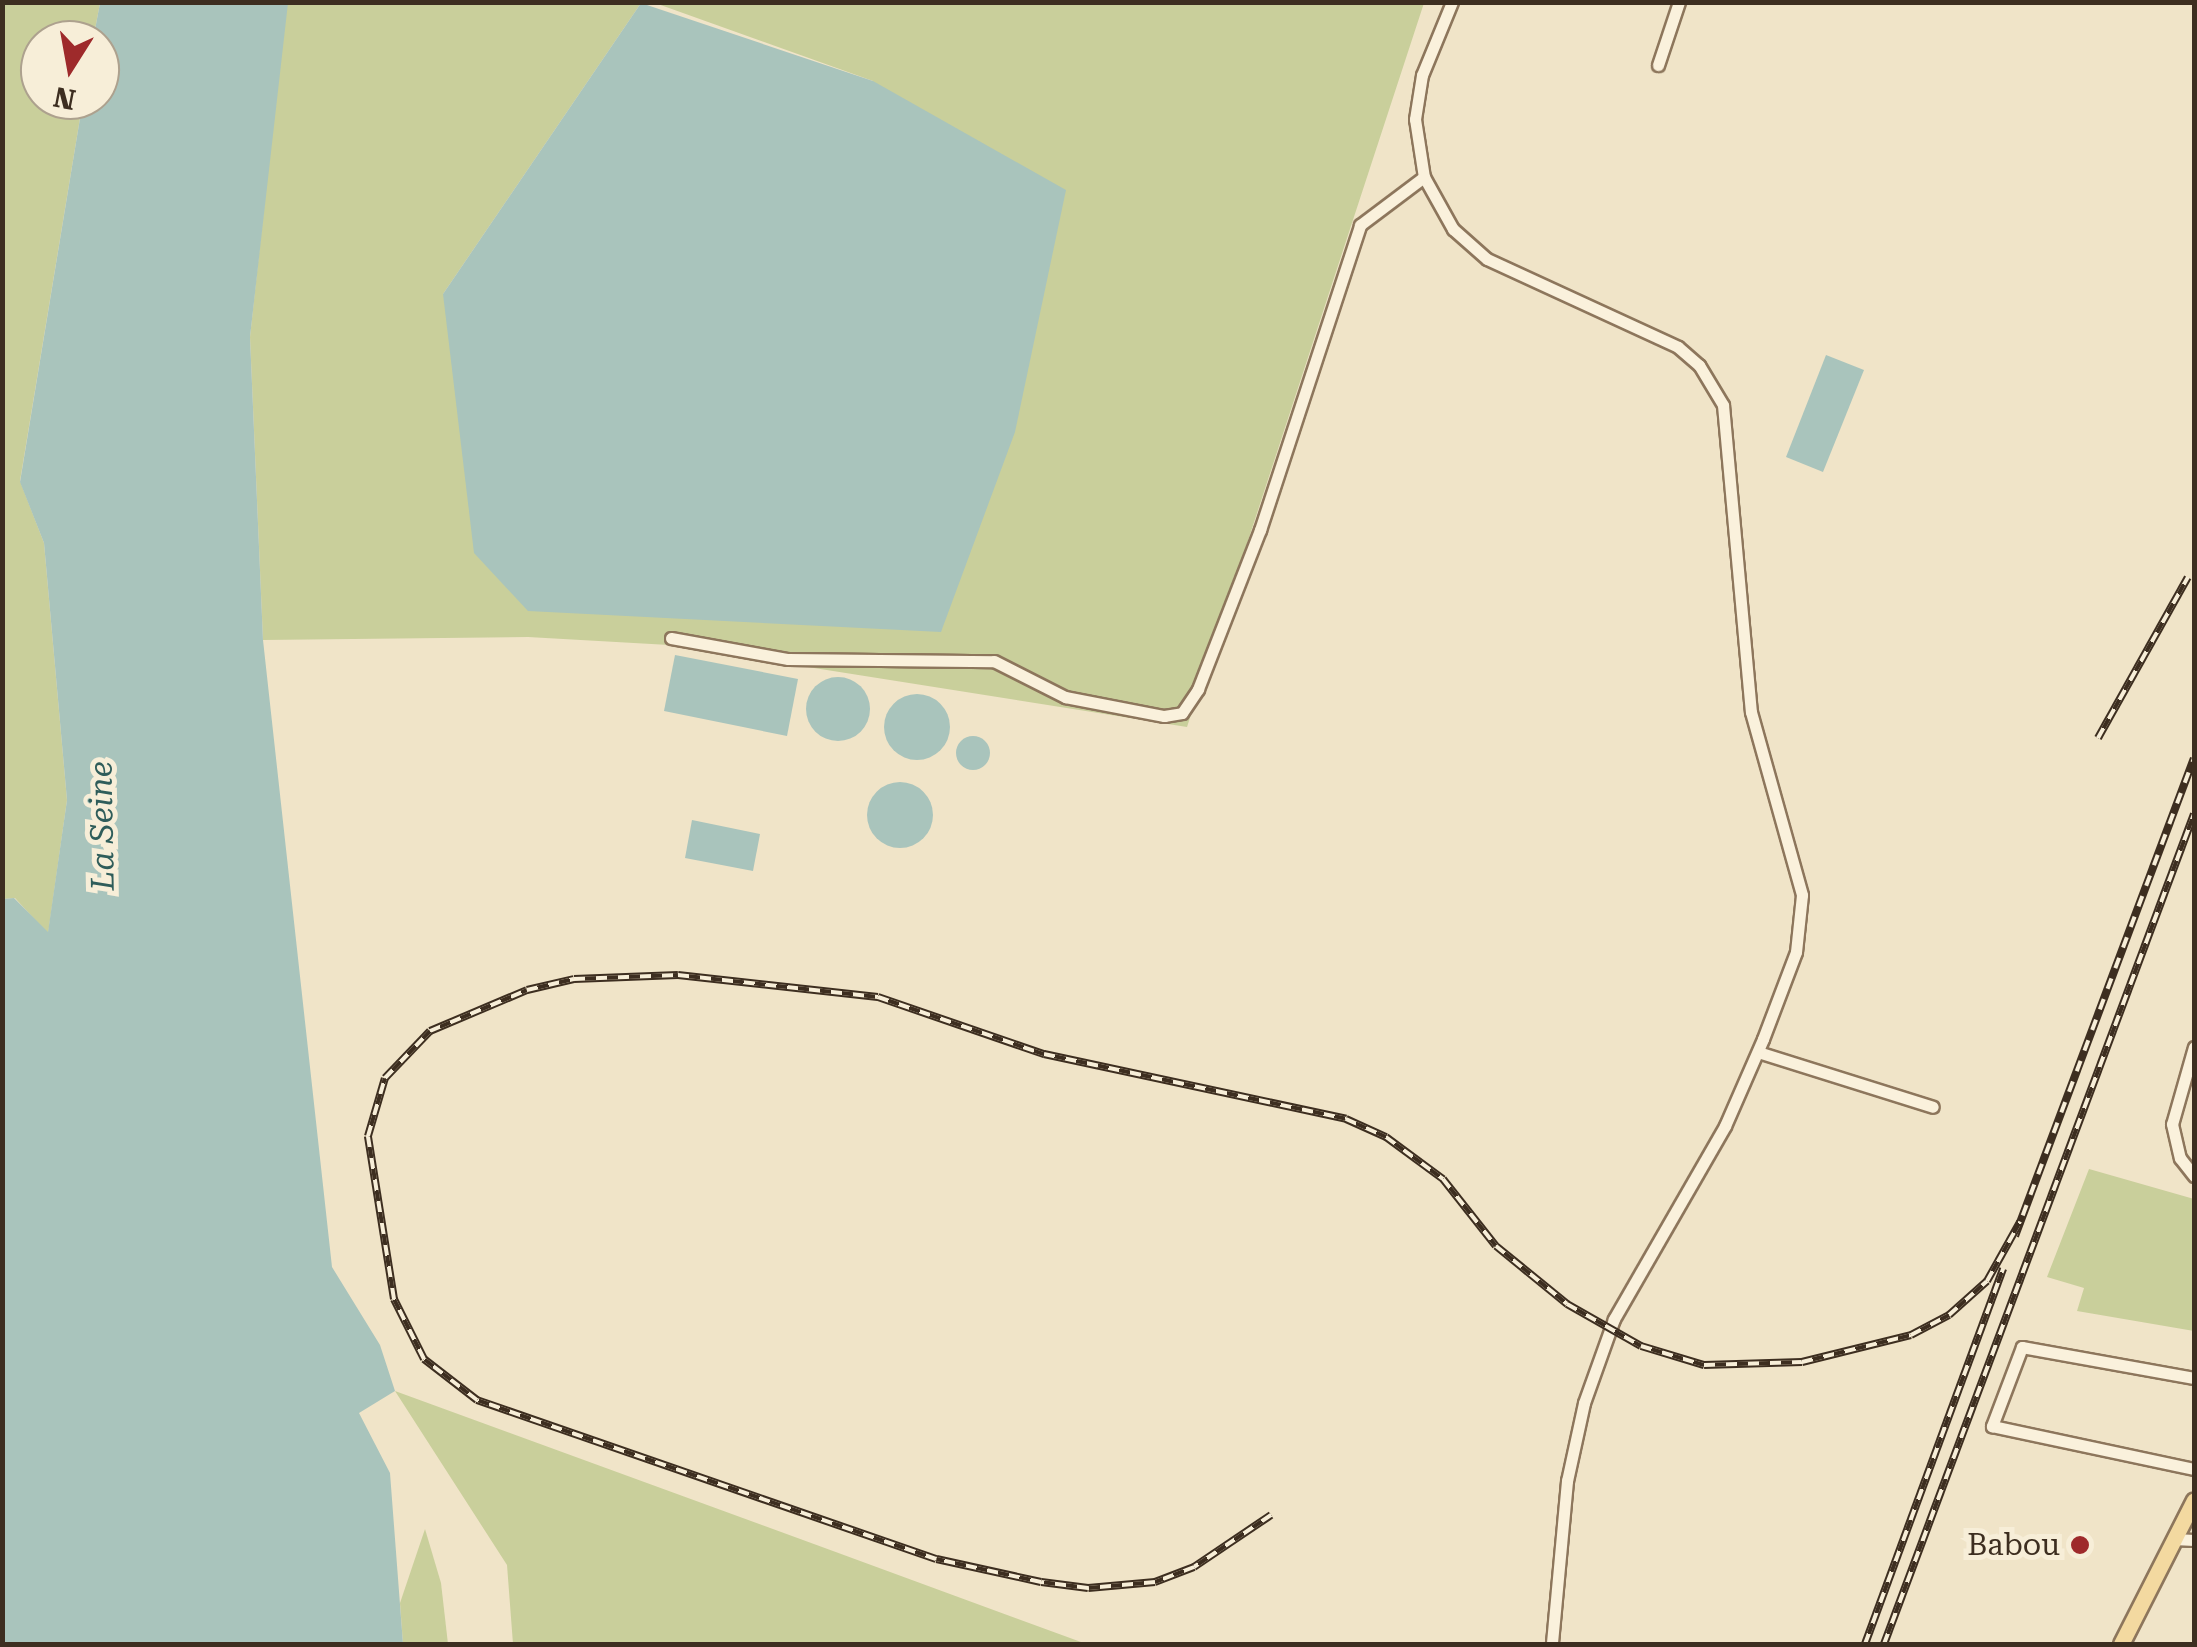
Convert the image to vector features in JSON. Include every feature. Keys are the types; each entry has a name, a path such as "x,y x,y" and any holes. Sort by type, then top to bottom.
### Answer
{"main road":[{"path":"2120,1644 2194,1500"}],"street":[{"path":"1452,2 1422,74 1415,119 1424,177 1469,246 1678,346 1699,365 1723,405 1751,712 1802,896 1796,952 1758,1052 1716,1142 1614,1319 1584,1402 1568,1481 1552,1644"},
{"path":"1658,65 1679,2"},
{"path":"671,638 788,659 994,661 1066,697 1164,716 1182,713 1198,689 1260,530 1360,225 1424,177"},
{"path":"2194,1047 2172,1124 2180,1158 2194,1176"},
{"path":"1758,1052 1933,1107"},
{"path":"2194,1378 2022,1347 1992,1426 2194,1470"},
{"path":"2174,1538 2194,1540"}],"green space":[{"path":"3,3 100,3 97,20 20,20 20,120 80,120 20,481 44,543 67,800 48,934 15,898 3,899"},
{"path":"286,3 641,3 443,294 873,81 655,3 1424,3 1187,727 669,645 528,637 263,640 250,337"},
{"path":"2089,1169 2194,1199 2194,1331 2077,1311 2084,1288 2047,1277"},
{"path":"395,1391 1081,1642 513,1644 507,1565"},
{"path":"425,1529 441,1583 448,1644 403,1644 400,1603"}],"water":[{"name":"La Seine","path":"100,3 288,3 250,337 263,640 332,1267 380,1345 395,1391 359,1413 390,1473 403,1644 3,1644 3,899 14,898 48,932 67,800 44,543 20,482 80,120 120,120 120,20 97,20"},
{"path":"641,3 873,81 1066,190 1015,432 941,632 528,611 474,553 443,294"},
{"path":"1826,355 1864,370 1823,472 1786,457"},
{"path":"675,655 798,679 787,736 664,711"},
{"path":"838,677 861,686 870,709 861,732 838,741 815,732 806,709 815,686"},
{"path":"917,694 941,703 950,727 941,751 917,760 893,751 884,727 893,703"},
{"path":"973,736 985,741 990,753 985,765 973,770 961,765 956,753 961,741"},
{"path":"900,782 924,791 933,815 924,839 900,848 876,839 867,815 876,791"},
{"path":"692,820 760,834 753,871 685,858"}],"railway":[{"path":"2098,738 2188,577"},
{"path":"2015,1236 2194,758"},
{"path":"1884,1644 2194,814"},
{"path":"1271,1515 1194,1567 1155,1582 1088,1588 1041,1582 936,1559 477,1400 424,1359 394,1299 368,1136 385,1078 430,1031 527,990 574,979 678,975 878,997 1044,1054 1346,1119 1386,1137 1443,1179 1496,1246 1567,1304 1641,1346 1704,1365 1802,1362 1911,1335 1949,1315 1987,1281 2020,1222"},
{"path":"1865,1644 2003,1269"}],"place":[{"name":"Babou","path":"2080,1545"}]}
